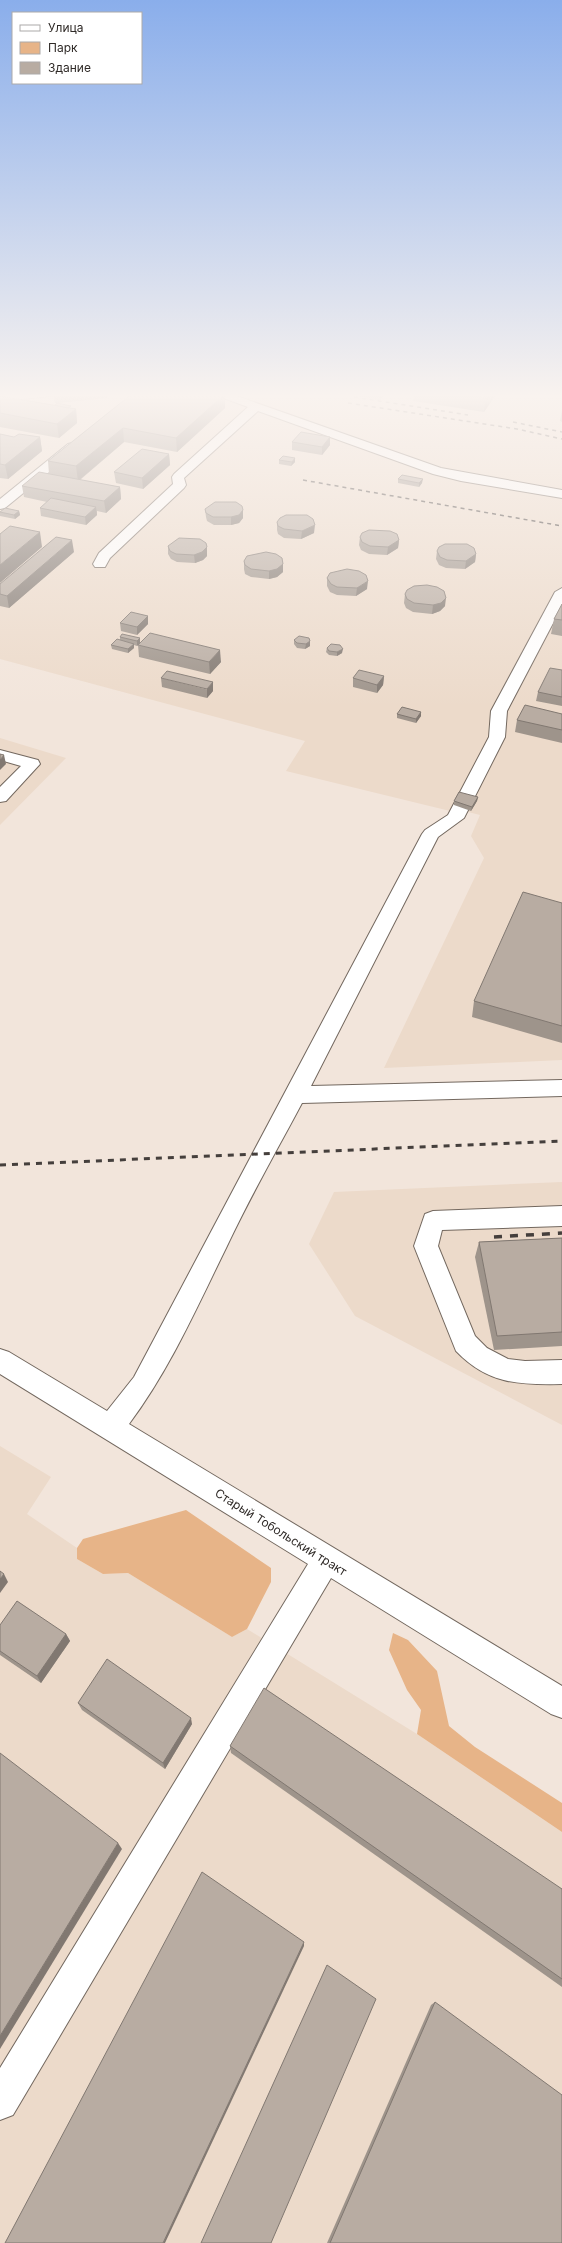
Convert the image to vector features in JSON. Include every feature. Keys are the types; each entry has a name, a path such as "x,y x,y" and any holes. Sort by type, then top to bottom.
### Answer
{"street":[{"path":"0,505 9,498"},
{"path":"100,564 104,556 166,498"},
{"path":"111,1428 143,1385 158,1361 226,1223 296,1095 431,834 455,818 497,737 499,711 562,592"},
{"path":"0,755 32,764 0,797"},
{"path":"296,1095 562,1088"},
{"path":"562,1216 433,1221 426,1246 465,1343 478,1356 505,1370 525,1373 562,1372"},
{"name":"Старый Тобольский тракт","path":"0,1360 562,1703"},
{"path":"0,2102 326,1560"}],"shaded area":[{"path":"0,498 562,498 562,1060 384,1068 484,858 471,836 480,815 452,808 450,811 286,771 305,741 0,659"},
{"path":"0,738 66,758 0,825"},
{"path":"562,1182 562,1425 355,1316 309,1244 334,1192"},
{"path":"0,1446 51,1477 27,1514 77,1548 77,1559 103,1574 128,1573 232,1637 247,1629 417,1734 562,1832 562,2243 0,2243"}],"green space":[{"path":"186,1510 271,1568 271,1582 247,1629 232,1637 128,1573 103,1574 77,1559 77,1548 83,1539"},
{"path":"393,1633 408,1640 437,1671 449,1726 475,1747 562,1803 562,1832 417,1734 421,1710 407,1690 389,1650"}],"building":[{"path":"51,498 96,507 85,517 40,508"},
{"path":"86,498 108,498 104,501"},
{"path":"215,502 236,502 242,506 243,510 239,515 231,517 213,517 206,513 205,509"},
{"path":"5,508 19,511 14,515 0,512"},
{"path":"286,515 307,515 313,519 315,525 302,531 284,529 278,526 277,522 280,518"},
{"path":"10,526 40,532 0,565 0,534"},
{"path":"369,530 390,531 397,534 399,540 388,547 370,546 362,542 360,537 362,533"},
{"path":"56,537 72,540 7,596 0,594 0,584"},
{"path":"179,538 200,539 206,543 207,547 202,552 194,555 176,554 170,551 168,546"},
{"path":"445,544 467,544 474,548 476,554 466,561 447,560 440,557 437,551 439,547"},
{"path":"266,552 276,554 282,558 283,564 277,569 269,571 251,569 245,565 244,561 247,556"},
{"path":"347,569 359,571 366,575 368,581 357,588 337,587 331,584 327,578 330,573"},
{"path":"427,585 437,587 444,591 446,598 441,603 433,605 414,603 407,599 405,594 407,590 414,586"},
{"path":"562,604 562,620 554,619"},
{"path":"131,612 148,616 137,627 120,623"},
{"path":"150,633 220,650 209,662 138,645"},
{"path":"122,634 140,638 137,641 120,637"},
{"path":"299,636 309,638 310,641 306,644 297,643 294,640"},
{"path":"117,639 134,644 128,649 111,645"},
{"path":"331,644 340,645 343,649 337,652 329,651 327,648"},
{"path":"550,668 562,670 562,697 538,692"},
{"path":"359,670 384,676 377,685 353,678"},
{"path":"167,671 213,682 207,689 161,678"},
{"path":"525,705 562,714 562,730 517,720"},
{"path":"402,707 421,712 416,719 397,714"},
{"path":"0,754 4,755 0,760"},
{"path":"459,792 478,797 472,807 454,801"},
{"path":"523,892 562,903 562,1026 474,1001"},
{"path":"562,1238 562,1332 497,1336 479,1242"},
{"path":"0,1571 4,1574 0,1579"},
{"path":"17,1601 66,1634 37,1676 0,1651 0,1625"},
{"path":"107,1659 191,1718 163,1763 78,1703"},
{"path":"264,1688 562,1889 562,1979 230,1746"},
{"path":"0,1753 118,1843 0,2036"},
{"path":"202,1872 304,1942 163,2243 5,2243"},
{"path":"327,1965 376,1999 271,2243 201,2243"},
{"path":"435,2002 562,2095 562,2243 330,2243"}],"railway":[{"path":"403,498 562,526"},
{"path":"0,1165 562,1141"},
{"path":"494,1237 562,1233"}]}
